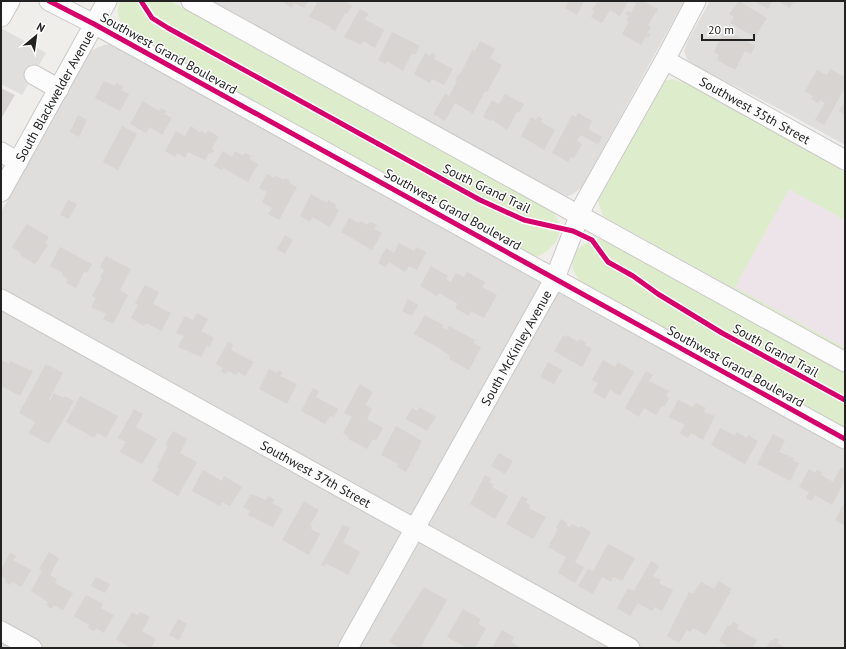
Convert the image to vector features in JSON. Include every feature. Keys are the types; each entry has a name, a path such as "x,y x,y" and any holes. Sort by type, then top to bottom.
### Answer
{"street":[{"path":"1,17 10,1"},
{"name":"Southwest Grand Boulevard","path":"49,1 94,24 845,438"},
{"name":"South Blackwelder Avenue","path":"1,192 107,1"},
{"path":"191,1 845,362"},
{"name":"South McKinley Avenue","path":"348,648 555,278 579,215 696,1"},
{"name":"Southwest 35th Street","path":"665,60 845,160"},
{"path":"34,74 59,89"},
{"path":"1,152 18,162"},
{"name":"Southwest 37th Street","path":"1,299 630,648"},
{"path":"1,631 32,648"}],"shaded area":[{"path":"207,1 684,1 582,187 566,197"},
{"path":"710,1 845,1 845,145 696,66 687,59 684,51 688,40"},
{"path":"1,28 46,53 22,95 1,84"},
{"path":"113,44 845,448 845,648 1,648 1,212 92,50 104,45"},
{"path":"789,188 845,220 845,348 734,287"}],"green space":[{"path":"120,1 170,1 549,209 557,218 559,223 560,234 558,239 549,249 539,256 525,252 129,34 119,19 118,10"},
{"path":"672,79 689,84 845,172 845,220 789,189 735,287 845,348 845,350 603,216 598,201 665,81"},
{"path":"595,239 608,242 845,373 845,429 587,287 575,274 572,267 572,260 574,254 579,248"}],"building":[{"path":"281,1 308,1 304,8 294,3 292,8"},
{"path":"318,1 344,1 352,6 347,14 345,13 335,31 330,28 331,27 309,17"},
{"path":"569,1 584,1 577,15 565,8"},
{"path":"594,1 628,1 620,16 610,10 602,23 591,17 595,11 592,10 597,2"},
{"path":"637,1 643,1 658,9 648,25 651,27 647,33 650,34 648,38 646,36 641,45 622,34 629,22 626,20 629,16 626,14 628,11 631,13"},
{"path":"739,1 767,18 755,37 730,23 734,17 729,14"},
{"path":"754,1 772,1 768,9"},
{"path":"778,1 794,1 790,8"},
{"path":"360,9 369,14 365,19 384,30 375,48 363,41 361,45 344,37"},
{"path":"725,29 755,46 751,54 745,51 735,70 717,60 719,55 714,52"},
{"path":"392,32 420,46 415,55 412,53 403,71 387,61 385,64 378,60"},
{"path":"480,41 495,49 490,58 502,65 487,92 485,91 473,114 455,103 445,121 433,114 445,94 449,96 457,81 455,80 458,75 459,76 473,49 475,51"},
{"path":"425,53 430,56 432,53 436,55 434,59 453,69 444,85 432,79 430,83 414,74"},
{"path":"830,69 845,77 845,88 824,125 815,120 825,103 820,100 818,103 811,99 813,96 805,91 817,70 827,75"},
{"path":"104,81 115,86 116,83 123,87 121,90 129,94 120,111 95,98"},
{"path":"1,88 15,95 1,119"},
{"path":"505,94 524,104 519,113 517,112 507,130 492,119 491,121 483,117 492,100 499,104"},
{"path":"143,101 159,111 161,108 166,111 164,114 172,118 162,135 150,127 146,133 130,124"},
{"path":"845,101 845,114 839,111"},
{"path":"578,113 592,121 588,129 602,137 598,145 581,135 577,141 582,144 574,158 571,157 568,162 552,153 572,115 576,117"},
{"path":"78,115 87,120 79,137 70,132"},
{"path":"538,116 543,119 541,122 555,130 544,150 521,136 531,117 536,120"},
{"path":"122,126 137,134 118,170 103,162"},
{"path":"191,126 200,133 201,131 206,134 208,130 219,137 212,147 214,152 209,153 205,160 188,152 185,158 178,153 175,157 165,151 176,131 185,136"},
{"path":"223,151 232,157 235,151 243,156 245,153 251,156 249,159 258,164 248,182 223,168 222,170 214,166"},
{"path":"267,174 274,178 275,175 284,180 285,178 290,180 289,183 297,187 279,220 268,214 272,208 262,202 267,192 259,188"},
{"path":"311,194 327,203 328,200 336,205 335,208 339,210 330,227 312,217 310,222 300,216"},
{"path":"68,200 77,204 69,219 60,215"},
{"path":"349,218 359,223 360,221 368,225 370,222 377,225 374,229 382,233 372,250 341,232"},
{"path":"27,224 49,237 45,243 48,245 35,264 20,255 21,253 12,247"},
{"path":"285,235 293,240 285,254 277,249"},
{"path":"399,243 414,251 416,247 426,252 417,270 409,266 405,272 389,262 386,267 378,263 386,248 394,253"},
{"path":"60,247 92,264 87,273 84,272 76,288 66,283 68,279 62,275 63,273 50,266"},
{"path":"106,256 131,269 120,290 128,295 113,324 103,319 106,314 91,307 96,298 92,296 102,278 100,277 104,270 100,267"},
{"path":"431,266 448,276 446,279 451,282 456,273 464,277 467,272 485,282 482,287 497,295 484,318 471,311 469,316 455,308 458,304 439,293 437,296 420,286"},
{"path":"145,285 159,292 153,304 171,313 161,331 146,323 144,326 131,318 138,305 135,303"},
{"path":"408,299 418,305 412,316 402,311"},
{"path":"197,313 208,319 201,331 214,338 209,347 207,345 201,357 178,347 184,336 176,333 185,316 193,320"},
{"path":"425,315 443,325 442,327 447,330 449,326 475,340 473,343 481,347 469,370 449,359 450,356 414,334"},
{"path":"567,335 578,342 580,339 586,343 585,345 592,349 582,367 554,351 563,336 566,337"},
{"path":"228,342 233,345 231,350 254,362 245,376 238,372 236,375 228,371 226,374 221,372 223,368 216,364"},
{"path":"603,360 615,367 618,362 634,372 620,396 610,390 605,399 593,392 598,383 592,380"},
{"path":"3,361 9,364 10,361 33,371 20,396 1,386 1,365"},
{"path":"548,362 562,370 554,384 540,377"},
{"path":"46,364 63,373 49,399 50,401 54,393 63,398 65,396 74,401 49,444 29,433 35,422 19,413"},
{"path":"269,369 277,373 278,370 282,372 280,376 297,384 287,404 259,389"},
{"path":"646,371 653,375 649,381 669,391 666,396 669,398 664,407 662,406 656,415 644,408 639,417 625,408"},
{"path":"360,384 373,392 365,405 372,409 367,419 383,428 376,441 373,439 367,449 348,439 349,437 343,433 352,417 344,413"},
{"path":"313,388 319,391 316,397 338,409 334,417 330,416 325,424 301,411"},
{"path":"80,396 118,416 106,438 97,433 94,438 66,422"},
{"path":"678,400 693,407 696,403 706,408 704,412 715,416 703,440 691,433 688,438 680,433 685,425 669,417"},
{"path":"419,407 436,417 427,431 406,419 412,408 417,411"},
{"path":"134,409 143,414 136,427 157,439 142,464 120,452 126,442 118,438"},
{"path":"396,426 422,441 406,472 397,467 398,464 381,455"},
{"path":"720,428 735,436 736,432 747,438 748,435 758,441 745,464 711,445"},
{"path":"173,431 187,439 180,453 197,462 178,496 152,481 159,468 157,467 168,446 165,445"},
{"path":"773,434 785,440 779,452 794,458 793,460 799,463 790,481 757,464"},
{"path":"499,453 513,461 505,474 491,466"},
{"path":"841,467 845,470 845,480 832,505 815,495 812,501 806,498 809,492 799,487 809,469 815,473 817,470 822,473 821,475 833,482"},
{"path":"203,470 222,481 224,476 242,487 230,506 222,502 220,506 192,491"},
{"path":"485,475 492,479 489,482 494,485 492,487 508,496 495,519 470,504"},
{"path":"251,494 266,500 268,496 275,500 272,503 283,509 273,527 248,515 250,511 243,507"},
{"path":"522,496 528,499 526,502 530,505 529,508 546,517 533,539 506,524"},
{"path":"304,501 319,510 310,525 312,526 311,529 320,534 309,555 282,540"},
{"path":"845,502 845,526 835,520"},
{"path":"561,519 570,527 572,524 580,528 581,526 591,532 575,562 584,567 575,583 558,573 566,557 548,547 558,529 556,528"},
{"path":"343,525 350,528 343,542 360,552 348,575 326,563 325,566 321,565"},
{"path":"608,544 635,558 622,581 613,577 611,582 602,577 593,594 578,586 588,569 593,571"},
{"path":"49,552 59,558 50,575 57,579 55,583 73,593 63,610 54,605 52,609 46,605 48,602 31,591 42,571 39,569"},
{"path":"10,553 16,556 13,560 31,570 21,587 12,582 10,585 5,582 6,579 1,576 1,570"},
{"path":"651,561 659,566 653,576 661,580 659,583 673,590 662,611 655,607 652,611 638,603 630,616 617,608 628,588 634,591"},
{"path":"96,577 110,584 105,593 91,586"},
{"path":"719,581 732,589 706,635 693,628 690,632 687,630 679,643 667,636 689,592 693,594 701,582 714,589"},
{"path":"424,587 447,600 420,648 400,648 389,642"},
{"path":"86,595 103,604 101,608 114,615 104,633 96,628 94,631 88,628 89,625 74,616"},
{"path":"463,609 481,619 478,624 486,628 475,648 467,648 447,637"},
{"path":"132,612 138,615 140,612 150,617 142,631 156,639 151,648 131,648 116,639"},
{"path":"178,619 187,624 179,640 169,635"},
{"path":"733,622 739,625 737,629 757,640 752,648 726,648 727,646 719,641 728,625 730,626"},
{"path":"502,630 514,637 511,642 521,648 492,648"},
{"path":"775,638 779,640 777,643 786,648 766,648 771,640 773,641"}],"cycle path":[{"path":"49,1 94,24 845,439"},
{"name":"South Grand Trail","path":"141,1 152,18 168,28 480,200 524,220 573,231 592,240 608,262 633,276 658,294 722,333 845,400"}]}
